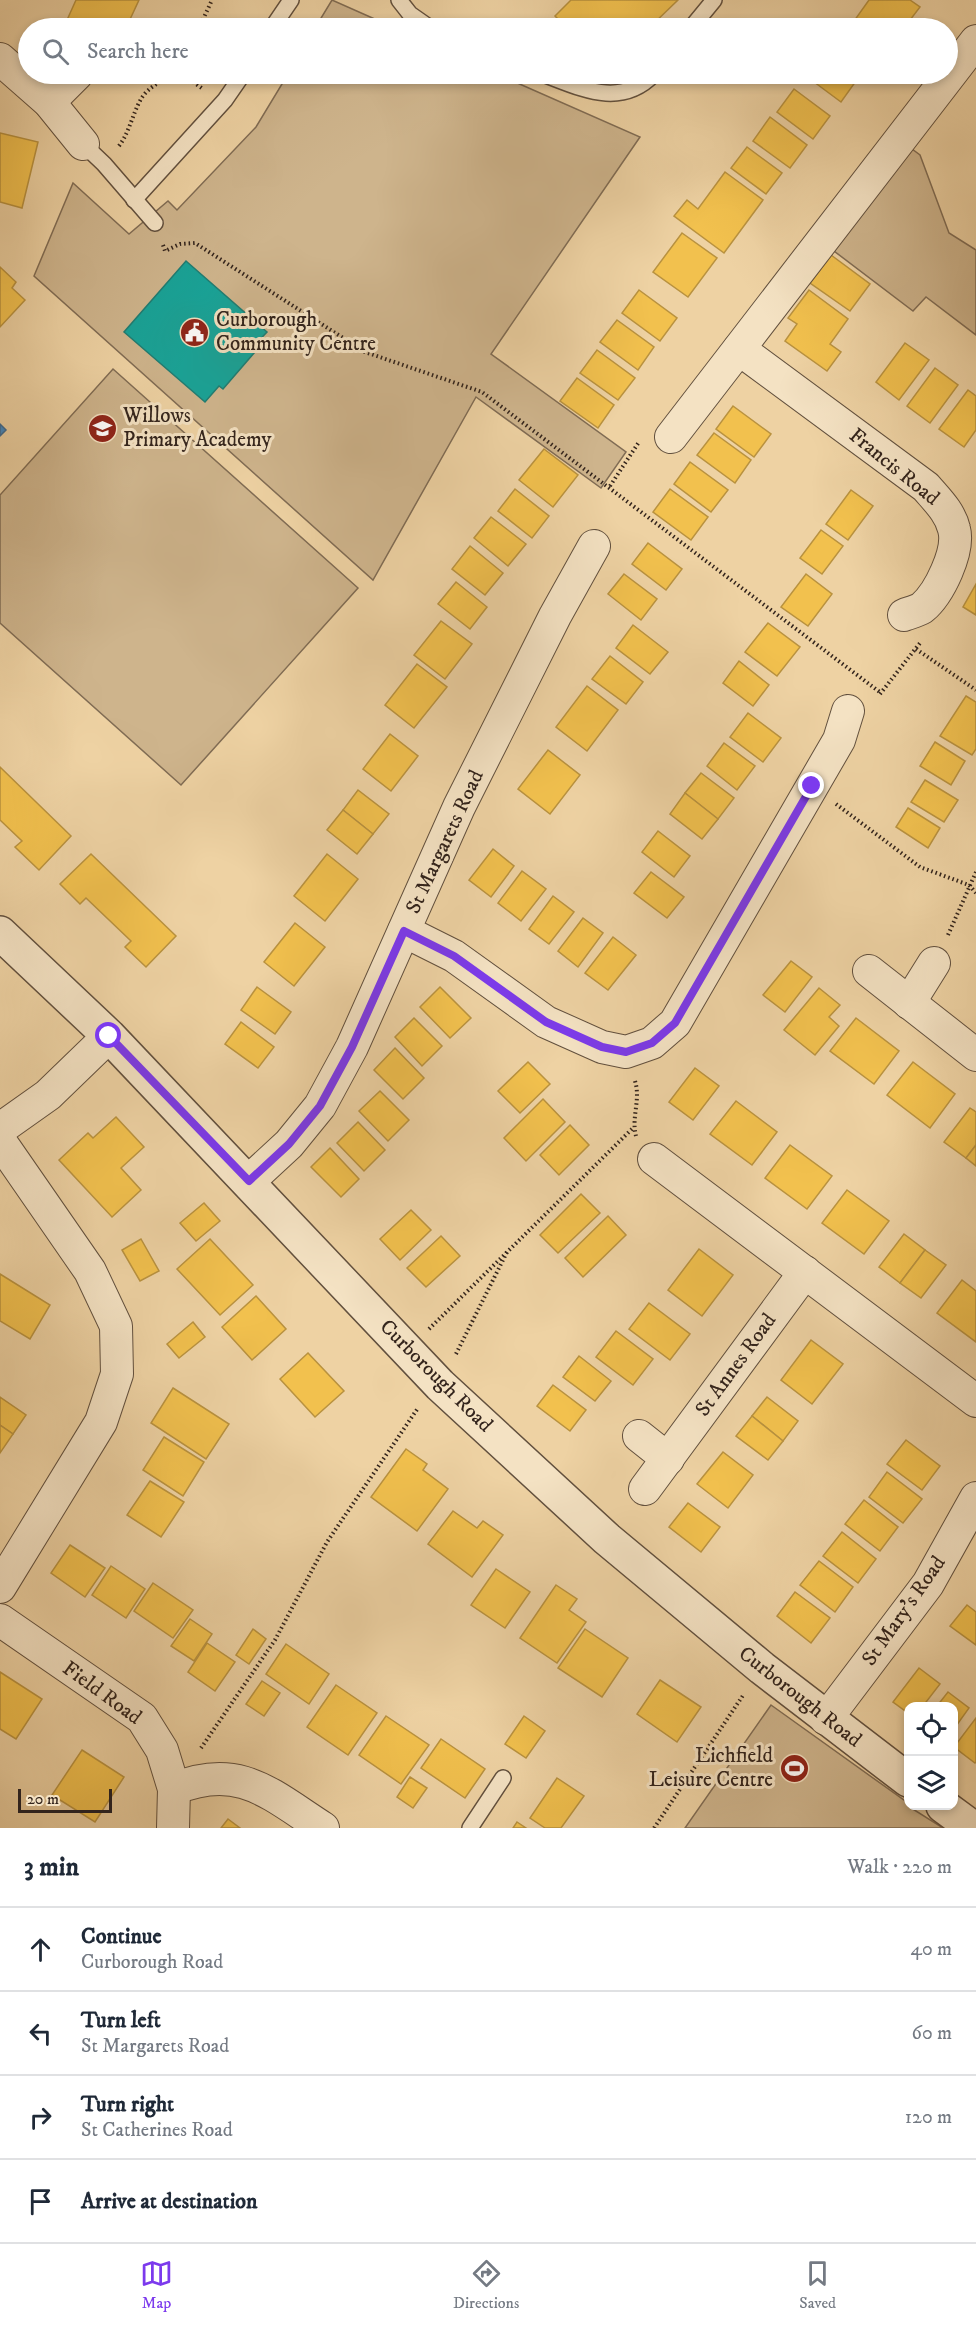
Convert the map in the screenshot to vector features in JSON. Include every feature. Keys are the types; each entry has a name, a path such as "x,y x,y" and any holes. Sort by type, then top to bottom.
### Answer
{"street":[{"path":"958,64 976,41"},
{"path":"0,59 18,75"},
{"path":"28,84 49,102 93,154"},
{"path":"49,102 67,84"},
{"path":"671,437 943,84"},
{"name":"Francis Road","path":"739,349 926,487 949,513 955,531 953,556 944,577 922,608 904,615"},
{"name":"St Margarets Road","path":"249,1181 289,1144 320,1106 352,1047 459,807 566,620 594,546"},
{"path":"404,931 454,956 546,1022 602,1047 626,1052 652,1043 675,1023 839,740 849,711"},
{"name":"Curborough Road","path":"0,933 109,1036 440,1384 607,1539 762,1668 904,1776"},
{"path":"909,1002 934,963"},
{"path":"868,972 976,1055"},
{"path":"0,1130 48,1095 109,1036"},
{"path":"0,1141 90,1271 116,1326 117,1374 101,1422 0,1587"},
{"path":"662,1173 805,1272 976,1401"},
{"name":"St Annes Road","path":"645,1489 805,1272"},
{"path":"639,1436 668,1459"},
{"name":"St Mary's Road","path":"826,1719 928,1584 976,1498"},
{"name":"Field Road","path":"0,1620 142,1718 162,1750 174,1789 173,1828"},
{"path":"174,1789 196,1779 230,1777 265,1790 323,1828"},
{"path":"948,1810 973,1828"}],"lane":[{"path":"279,18 291,0"},
{"path":"399,0 416,18"},
{"path":"700,18 714,0"},
{"path":"134,200 225,100 236,84"},
{"path":"570,84 597,94 630,92 641,84"},
{"path":"93,154 155,223"},
{"path":"470,1828 503,1778"}],"path":[{"path":"204,18 212,0"},
{"path":"93,154 129,134 142,98 157,84"},
{"path":"155,223 165,251 180,244 195,243 364,352 482,392 881,693"},
{"path":"916,649 976,690"},
{"path":"812,786 920,867 969,885 976,893"},
{"path":"934,963 976,872"},
{"path":"408,1350 634,1127 638,1093 626,1052"},
{"path":"174,1789 275,1640 321,1552 353,1503 411,1415 440,1384 507,1252"},
{"path":"654,1828 762,1668"}],"shaded area":[{"path":"332,0 372,18 321,18"},
{"path":"282,84 520,84 640,137 491,354 626,452 601,488 476,397 373,580 34,276 73,183 129,234 168,201 177,210 256,127"},
{"path":"908,146 920,155 949,233 976,250 976,335 926,297 913,311 830,248"},
{"name":"Willows Primary Academy","path":"113,369 358,588 181,785 0,623 0,495"},
{"name":"Lichfield Leisure Centre","path":"771,1705 904,1800 904,1810 914,1810 943,1828 685,1828"}],"building: Homes":[{"path":"76,0 139,0 131,18 68,18"},
{"path":"571,0 678,0 659,18 557,18 555,16"},
{"path":"869,0 910,0 920,7 912,18 856,18"},
{"path":"817,84 854,84 841,102"},
{"path":"794,89 830,116 813,139 777,112"},
{"path":"770,117 807,145 790,168 753,141"},
{"path":"0,133 38,142 22,208 0,202"},
{"path":"747,147 782,173 766,194 731,168"},
{"path":"725,172 763,200 724,253 674,216 687,200 698,209"},
{"path":"682,233 717,258 688,297 653,272"},
{"path":"831,255 870,284 850,311 810,283"},
{"path":"0,267 16,282 12,288 25,300 0,327"},
{"path":"639,290 677,318 660,341 622,313"},
{"path":"809,290 848,319 830,344 841,352 827,371 785,341 797,324 788,318"},
{"path":"617,320 654,347 638,370 600,342"},
{"path":"905,343 929,360 899,400 876,382"},
{"path":"597,350 635,378 618,400 580,373"},
{"path":"935,368 958,385 930,423 907,406"},
{"path":"577,378 614,405 598,428 560,401"},
{"path":"968,390 976,396 976,430 964,447 939,429"},
{"path":"733,406 771,434 754,457 716,429"},
{"path":"714,433 751,460 735,483 697,455"},
{"path":"544,449 578,475 553,507 519,480"},
{"path":"690,462 728,490 711,512 674,484"},
{"path":"515,489 549,516 532,538 498,511"},
{"path":"670,489 708,517 691,540 653,512"},
{"path":"851,490 873,506 848,540 826,524"},
{"path":"491,517 526,544 508,566 474,538"},
{"path":"821,530 843,546 822,574 800,558"},
{"path":"648,543 682,569 666,590 632,564"},
{"path":"470,546 503,573 485,595 452,569"},
{"path":"624,574 657,599 641,620 608,594"},
{"path":"806,574 832,594 808,626 781,607"},
{"path":"456,582 487,607 470,629 438,604"},
{"path":"976,584 976,615 963,607"},
{"path":"441,621 472,644 445,679 414,655"},
{"path":"768,623 800,647 777,676 745,652"},
{"path":"633,625 668,652 650,674 616,648"},
{"path":"610,656 643,682 626,704 592,679"},
{"path":"739,661 769,685 753,706 723,683"},
{"path":"417,664 447,687 414,728 385,705"},
{"path":"587,686 618,710 587,751 556,727"},
{"path":"966,696 976,702 976,749 972,755 940,736"},
{"path":"748,713 781,738 763,762 730,737"},
{"path":"390,734 418,756 391,791 363,769"},
{"path":"935,742 965,761 951,785 920,766"},
{"path":"724,743 755,766 737,790 707,766"},
{"path":"548,750 580,775 550,814 518,789"},
{"path":"0,767 71,836 39,870 15,847 22,841 0,820"},
{"path":"701,773 734,798 718,819 685,793"},
{"path":"925,780 958,800 944,822 911,802"},
{"path":"358,790 389,814 373,834 343,810"},
{"path":"685,793 718,819 702,839 670,814"},
{"path":"908,808 940,828 928,848 896,827"},
{"path":"343,810 373,834 357,854 327,830"},
{"path":"658,831 690,856 674,877 642,852"},
{"path":"493,849 514,866 491,897 469,880"},
{"path":"91,854 176,936 146,967 125,947 131,941 86,898 80,904 60,884"},
{"path":"327,854 358,879 325,921 294,896"},
{"path":"522,871 546,889 521,921 498,903"},
{"path":"651,872 684,897 667,918 634,893"},
{"path":"553,896 574,912 549,944 529,929"},
{"path":"583,918 603,933 578,967 558,951"},
{"path":"295,923 325,947 294,986 264,962"},
{"path":"613,937 636,955 608,990 585,973"},
{"path":"791,961 812,977 785,1012 763,995"},
{"path":"257,987 291,1012 275,1034 241,1010"},
{"path":"440,987 471,1018 450,1038 420,1007"},
{"path":"819,988 840,1005 829,1017 839,1026 815,1055 784,1030"},
{"path":"414,1018 442,1046 422,1066 395,1037"},
{"path":"856,1018 899,1051 874,1084 830,1051"},
{"path":"241,1022 274,1047 258,1068 225,1044"},
{"path":"395,1048 424,1078 403,1099 374,1070"},
{"path":"528,1062 550,1084 520,1113 498,1091"},
{"path":"913,1062 955,1094 930,1128 887,1095"},
{"path":"695,1068 719,1086 693,1120 669,1102"},
{"path":"380,1091 409,1120 388,1141 359,1111"},
{"path":"543,1099 565,1122 526,1161 504,1138"},
{"path":"736,1101 777,1132 752,1165 710,1134"},
{"path":"970,1108 976,1112 976,1145 966,1158 944,1142"},
{"path":"116,1117 144,1147 121,1168 141,1190 112,1217 59,1160 88,1133 93,1138"},
{"path":"358,1122 385,1150 364,1171 337,1143"},
{"path":"570,1125 589,1145 559,1175 540,1155"},
{"path":"790,1145 832,1176 807,1209 765,1178"},
{"path":"976,1145 976,1166 966,1158"},
{"path":"330,1148 359,1179 341,1197 311,1167"},
{"path":"847,1190 889,1221 864,1254 822,1223"},
{"path":"581,1194 600,1213 558,1253 540,1235"},
{"path":"204,1203 220,1221 196,1241 180,1223"},
{"path":"411,1210 431,1230 400,1260 380,1239"},
{"path":"608,1216 626,1235 583,1277 565,1258"},
{"path":"904,1234 925,1250 900,1283 879,1267"},
{"path":"441,1236 460,1256 426,1287 407,1268"},
{"path":"141,1239 159,1271 140,1281 122,1250"},
{"path":"210,1239 253,1285 220,1315 177,1269"},
{"path":"699,1249 733,1275 702,1316 668,1290"},
{"path":"925,1250 946,1265 921,1298 900,1283"},
{"path":"0,1274 50,1305 30,1339 0,1321"},
{"path":"962,1280 976,1291 976,1342 937,1313"},
{"path":"256,1296 286,1329 252,1360 222,1327"},
{"path":"649,1303 690,1334 670,1360 629,1329"},
{"path":"193,1322 205,1337 179,1358 167,1344"},
{"path":"616,1331 653,1359 633,1385 596,1357"},
{"path":"811,1340 843,1364 812,1404 781,1380"},
{"path":"308,1353 344,1391 315,1417 280,1379"},
{"path":"579,1356 611,1381 595,1401 563,1377"},
{"path":"553,1385 586,1410 570,1431 537,1406"},
{"path":"173,1388 229,1424 206,1459 151,1423"},
{"path":"0,1397 26,1415 13,1434 0,1425"},
{"path":"767,1397 798,1421 783,1441 752,1416"},
{"path":"752,1416 783,1441 768,1460 736,1436"},
{"path":"0,1425 13,1434 0,1453"},
{"path":"164,1437 204,1462 183,1496 143,1470"},
{"path":"906,1440 940,1466 922,1490 887,1464"},
{"path":"406,1449 427,1464 423,1470 448,1489 417,1531 371,1497"},
{"path":"723,1452 753,1475 728,1508 697,1484"},
{"path":"887,1472 922,1499 903,1523 869,1497"},
{"path":"150,1481 184,1502 161,1537 127,1515"},
{"path":"864,1500 898,1527 880,1551 845,1524"},
{"path":"688,1503 720,1527 701,1552 669,1527"},
{"path":"453,1511 477,1528 483,1521 503,1535 472,1577 428,1544"},
{"path":"842,1532 876,1559 858,1583 823,1556"},
{"path":"70,1545 105,1568 85,1597 51,1573"},
{"path":"819,1561 853,1587 835,1612 800,1585"},
{"path":"111,1566 145,1589 126,1618 92,1595"},
{"path":"496,1569 530,1592 505,1628 471,1605"},
{"path":"153,1583 193,1610 173,1638 134,1611"},
{"path":"556,1585 577,1599 569,1610 586,1622 557,1663 520,1638"},
{"path":"795,1592 830,1618 811,1643 777,1616"},
{"path":"967,1605 976,1612 976,1645 950,1626"},
{"path":"190,1619 212,1634 194,1661 171,1646"},
{"path":"253,1629 266,1639 249,1664 236,1655"},
{"path":"585,1629 628,1658 602,1697 558,1668"},
{"path":"207,1643 235,1662 215,1691 188,1672"},
{"path":"286,1644 329,1674 309,1704 266,1674"},
{"path":"919,1668 940,1684 926,1702 904,1702 904,1710 893,1702"},
{"path":"0,1672 42,1699 16,1739 0,1729"},
{"path":"660,1680 701,1707 677,1742 637,1714"},
{"path":"262,1681 280,1693 264,1716 246,1704"},
{"path":"336,1685 377,1713 348,1755 307,1727"},
{"path":"948,1692 969,1708 958,1723 958,1702 940,1702"},
{"path":"386,1716 429,1745 401,1784 359,1755"},
{"path":"524,1716 545,1731 526,1758 505,1744"},
{"path":"976,1718 975,1763 958,1750 958,1742"},
{"path":"441,1739 485,1769 465,1798 421,1768"},
{"path":"82,1750 124,1777 95,1822 52,1795"},
{"path":"410,1777 427,1788 413,1808 397,1797"},
{"path":"557,1778 584,1796 561,1828 545,1828 530,1818"},
{"path":"228,1819 240,1828 221,1828"},
{"path":"517,1822 526,1828 513,1828"}],"building: Schools":[{"path":"0,424 6,430 0,436"}],"building: Public":[{"name":"Curborough Community Centre","path":"186,261 267,332 250,350 254,353 223,389 219,386 205,402 124,332"}],"place":[{"name":"Curborough Community Centre","path":"195,332"},
{"name":"Willows Primary Academy","path":"102,428"},
{"name":"Lichfield Leisure Centre","path":"794,1768"}],"route":[{"path":"109,1036 249,1181 289,1144 320,1106 352,1047 404,931 454,956 546,1022 602,1047 626,1052 652,1043 675,1023 812,786"}]}
